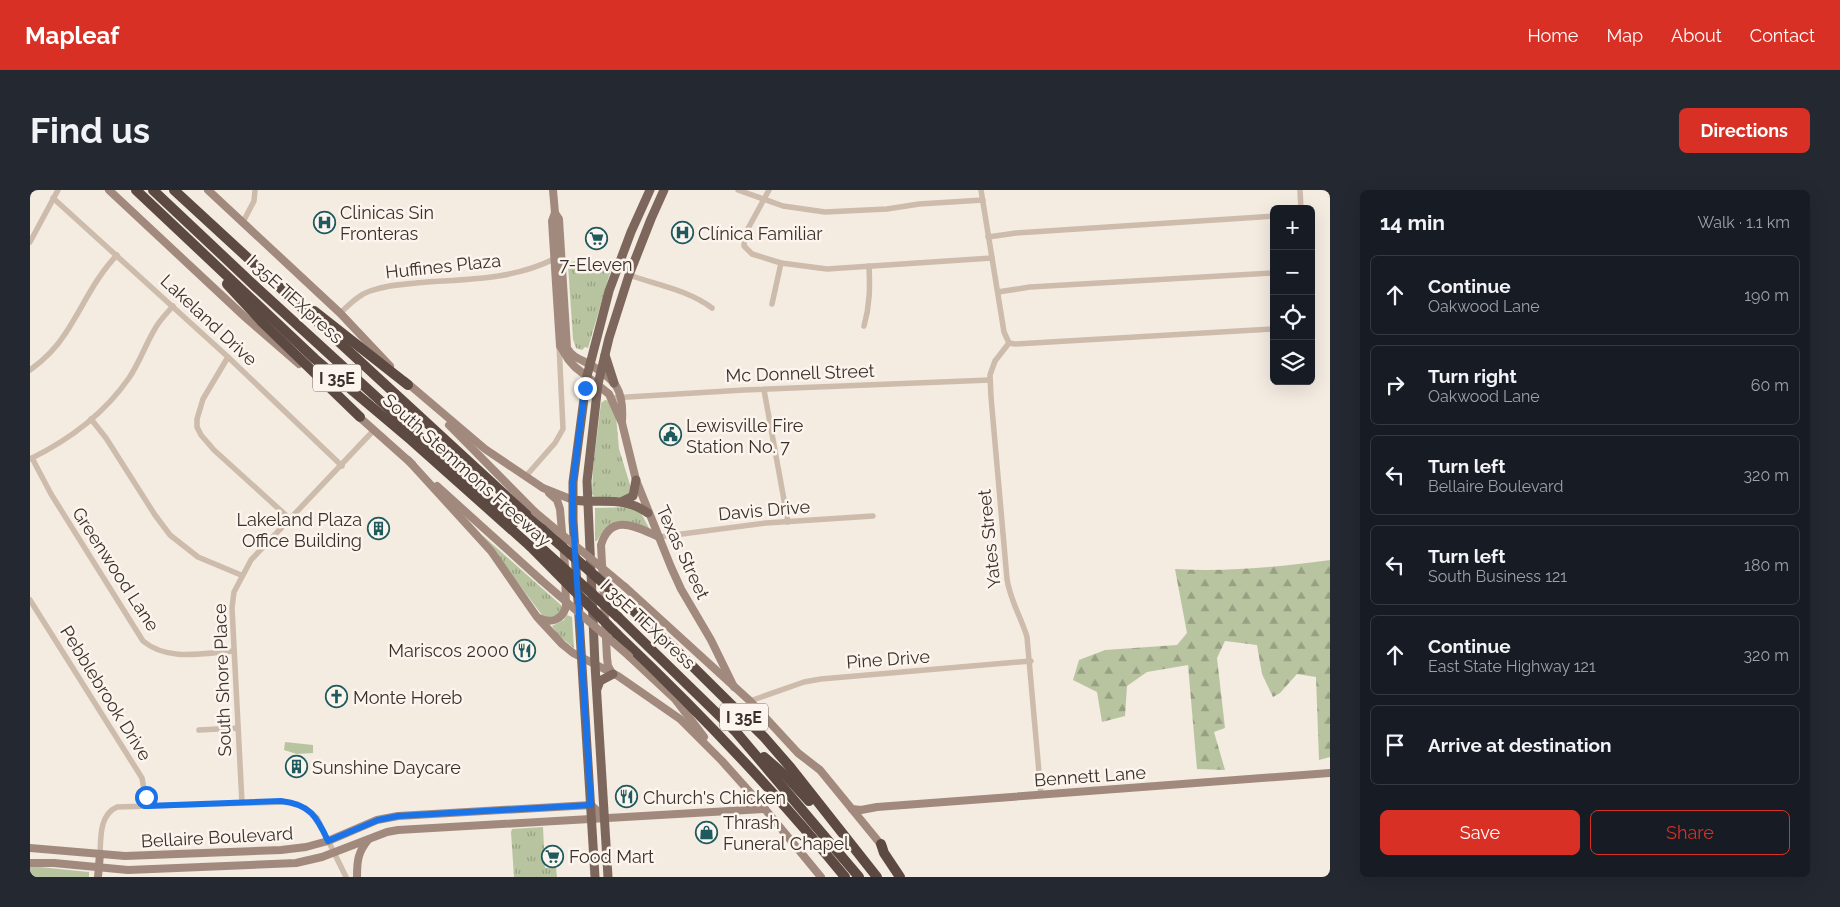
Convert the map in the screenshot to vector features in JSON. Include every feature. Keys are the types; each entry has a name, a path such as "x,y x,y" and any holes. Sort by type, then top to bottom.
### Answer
{"highway":[{"name":"South Stemmons Freeway","path":"136,190 315,359 535,546 617,634 675,688 730,746 784,805 845,877"},
{"name":"I 35E TEXpress","path":"153,190 535,546 618,616 736,732 859,877"},
{"name":"South Stemmons Freeway","path":"174,190 676,650 764,737 791,768 876,877"},
{"path":"150,204 263,323 360,417"},
{"path":"243,254 408,385"},
{"path":"312,337 401,422 411,440"},
{"path":"736,732 787,777 854,849"},
{"path":"881,844 884,853 900,877"}],"main road":[{"name":"South Stemmons Freeway","path":"109,190 246,318 629,656 674,699 722,761 765,809 821,877"},
{"name":"South Stemmons Freeway","path":"208,190 340,313 408,385 428,402 485,449 543,488 574,500"},
{"path":"554,190 555,213 559,219 558,258 562,335"},
{"path":"595,877 573,520 573,482 589,365 609,291 631,232 650,190"},
{"path":"608,877 595,666 587,474 598,384 615,317 629,275 664,190"},
{"name":"Texas Street","path":"562,335 570,353 601,372 618,386 622,398 622,423"},
{"name":"Texas Street","path":"562,335 560,346 568,359 598,384 611,398 622,423 636,480 648,512 681,589 711,640 734,687"},
{"path":"605,354 614,384"},
{"name":"South Stemmons Freeway","path":"428,402 535,512 625,587 750,701 798,753 820,770 881,844 905,877"},
{"name":"South Stemmons Freeway","path":"408,460 491,551 537,617 562,644 581,658 613,674 671,712 722,761"},
{"path":"623,501 632,496 636,480"},
{"path":"537,617 546,621 554,621 562,616 566,607 565,566 560,510 557,500 543,488"},
{"path":"574,500 588,502 623,501 637,505 648,512"},
{"path":"597,690 600,681 613,674 608,666 607,658 601,555 603,538 611,528 623,524 639,528 659,537"},
{"path":"585,721 592,723 600,747"},
{"name":"Bennett Lane","path":"852,809 861,810 1330,773"},
{"path":"591,805 605,818"},
{"name":"Bellaire Boulevard","path":"30,848 125,856 281,850 306,847 328,841 378,820 398,816 591,805"},
{"name":"Bellaire Boulevard","path":"30,863 54,863 141,870 278,864 304,862 398,830 765,809"},
{"path":"441,813 441,828"},
{"path":"357,877 357,857 361,848 370,838"},
{"path":"98,877 100,854"}],"street":[{"path":"30,242 58,190"},
{"path":"243,222 254,201 255,190"},
{"path":"738,190 783,206 825,212 887,209 919,204 983,200"},
{"path":"769,190 745,234 744,246 752,254 781,263 826,269 992,258"},
{"path":"981,190 1004,332 1009,343 1270,329"},
{"path":"1300,190 1301,205"},
{"name":"Lakeland Drive","path":"53,198 173,306 342,466"},
{"path":"988,237 1016,233 1270,216"},
{"path":"30,370 48,356 59,342 96,280 117,255"},
{"name":"Huffines Plaza","path":"340,313 352,301 364,294 392,285 502,277 541,266 558,258"},
{"path":"772,304 781,263"},
{"path":"864,326 869,310 869,266"},
{"path":"998,292 1030,287 1270,273"},
{"path":"629,275 686,293 702,300 712,308"},
{"path":"31,458 64,441 109,403 130,376 156,326 173,306"},
{"path":"526,476 556,443 563,429 562,335"},
{"name":"Yates Street","path":"1009,343 996,361 990,375 990,380 1007,579 1010,594 1024,626 1031,661 1041,795"},
{"path":"228,358 200,407 196,419 197,427 201,435 214,450 290,519"},
{"name":"Mc Donnell Street","path":"611,398 990,380"},
{"path":"764,390 788,522"},
{"path":"91,419 106,438 154,516 170,535 198,557 241,576"},
{"name":"South Shore Place","path":"242,803 232,608 234,592 251,560 374,430"},
{"name":"Greenwood Lane","path":"31,458 51,494 143,641 159,651 172,654 234,651"},
{"name":"Davis Drive","path":"659,537 738,526 873,516"},
{"name":"Pebblebrook Drive","path":"30,600 142,778 147,806"},
{"name":"Pine Drive","path":"750,701 821,678 1031,661"},
{"path":"199,730 238,728"},
{"path":"100,854 102,829 106,816 117,807 281,801 297,804 310,811 317,818 346,877"}],"green space":[{"path":"588,260 591,269 608,265 611,262 612,266 588,348 585,347 582,350 576,348 573,339 568,265 570,262"},
{"path":"605,400 609,401 616,416 619,449 632,491 622,499 595,497 592,494 593,468 601,403"},
{"path":"631,507 641,513 650,530 626,524 614,525 608,528 595,541 595,508"},
{"path":"482,535 562,606 558,614 545,619"},
{"path":"1330,560 1330,757 1319,760 1316,677 1297,674 1280,693 1273,697 1262,674 1257,645 1225,641 1217,658 1225,728 1214,732 1225,770 1197,769 1188,665 1147,672 1127,686 1125,716 1102,722 1097,692 1073,680 1079,660 1105,650 1177,645 1187,633 1175,569 1253,568"},
{"path":"567,615 572,617 574,648 558,635 552,626 564,620"},
{"path":"285,742 313,745 313,753 297,754 284,750"},
{"path":"543,827 545,868 556,867 557,877 514,877 512,829"},
{"path":"30,866 89,872 89,877 30,877"}],"place":[{"name":"Clinicas Sin Fronteras","path":"324,222"},
{"name":"Clínica Familiar","path":"682,233"},
{"name":"7-Eleven","path":"596,239"},
{"name":"Lewisville Fire Station No. 7","path":"670,435"},
{"name":"Lakeland Plaza Office Building","path":"378,529"},
{"name":"Mariscos 2000","path":"525,650"},
{"name":"Monte Horeb","path":"337,697"},
{"name":"Sunshine Daycare","path":"296,767"},
{"name":"Church's Chicken","path":"627,797"},
{"name":"Thrash Funeral Chapel","path":"707,832"},
{"name":"Food Mart","path":"553,856"}],"route":[{"path":"146,797 147,806 281,801 297,804 310,811 317,818 328,841 378,820 398,816 591,805 573,520 573,482 585,388"}]}
